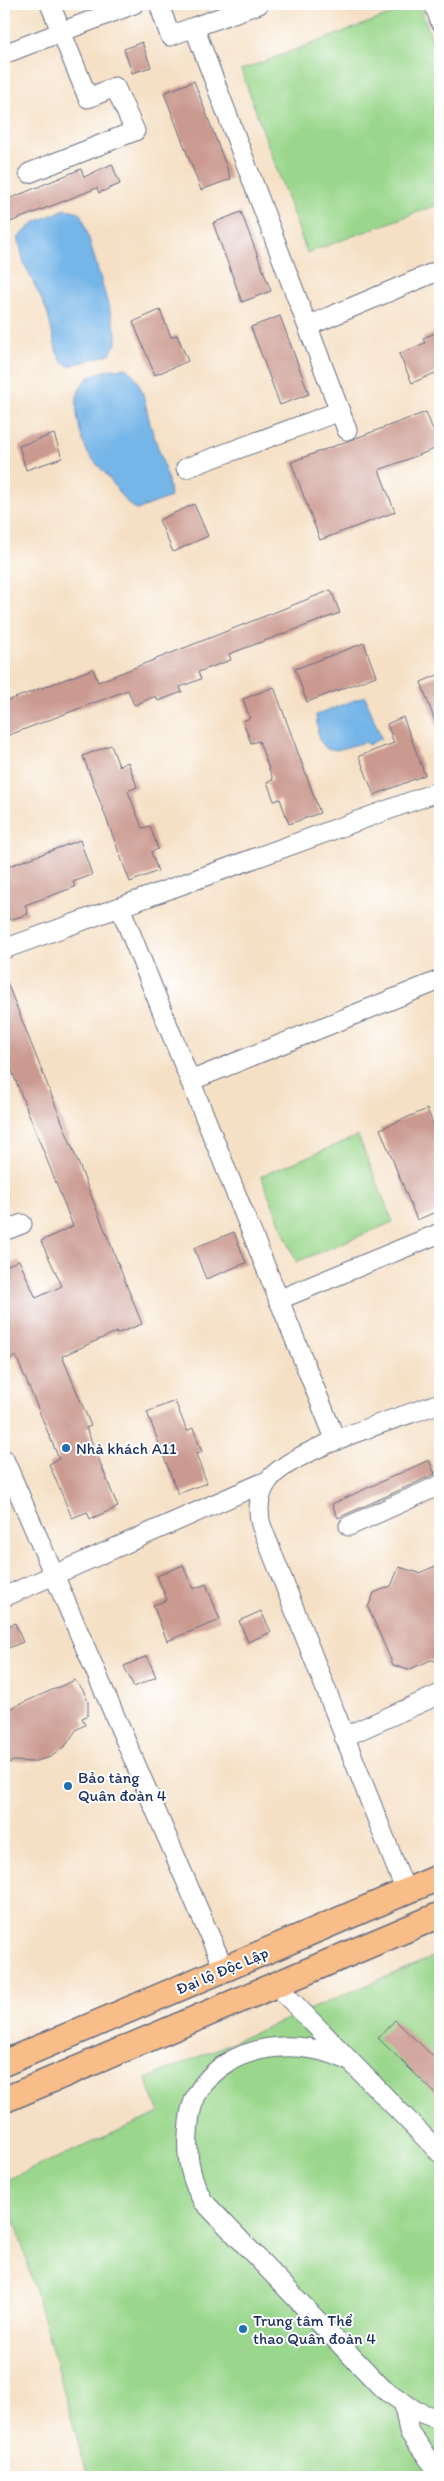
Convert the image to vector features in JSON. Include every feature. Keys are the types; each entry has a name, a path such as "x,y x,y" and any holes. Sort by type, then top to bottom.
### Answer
{"main road":[{"name":"Đại lộ Độc Lập","path":"4,2063 440,1878"},
{"path":"4,2100 440,1916"}],"street":[{"path":"29,173 136,131 115,86 88,98 50,4"},
{"path":"4,54 134,4"},
{"path":"158,4 170,36 259,4"},
{"path":"434,4 440,21"},
{"path":"194,27 347,430"},
{"path":"308,326 440,270"},
{"path":"186,468 340,412"},
{"path":"4,949 440,791"},
{"path":"120,907 336,1441"},
{"path":"190,1081 440,980"},
{"path":"4,1231 22,1224"},
{"path":"278,1300 440,1233"},
{"path":"4,1597 269,1480 300,1456 440,1403"},
{"path":"4,1459 224,1969"},
{"path":"269,1480 260,1498 261,1525 406,1892"},
{"path":"349,1526 440,1485"},
{"path":"344,1737 440,1694"},
{"path":"276,1985 440,2153"},
{"path":"351,2062 318,2049 289,2046 260,2050 221,2069 204,2084 192,2107 188,2120 187,2158 193,2181 203,2201 383,2389 404,2405 440,2420"},
{"path":"404,2405 409,2432 440,2474"}],"green space":[{"path":"419,4 440,62 440,204 307,253 241,70"},
{"path":"358,1136 393,1222 296,1262 261,1176"},
{"name":"Trung tâm Thể thao Quân đoàn 4","path":"440,1954 440,2477 88,2477 4,2181 159,2113 146,2079"}],"water":[{"path":"65,209 76,211 82,215 116,332 116,343 110,354 69,366 62,362 57,353 47,311 24,263 18,238 34,223"},
{"path":"127,368 138,382 144,399 150,425 166,472 170,497 137,510 125,500 107,475 89,455 81,435 77,414 79,391 88,378 105,371"},
{"path":"365,696 381,738 368,745 365,742 337,750 326,748 319,740 316,715"}],"building":[{"path":"142,42 151,67 132,73 124,49"},
{"path":"194,81 231,179 201,190 164,93"},
{"path":"112,164 120,184 99,193 97,188 8,223 4,214 4,201 81,169 84,177"},
{"path":"241,212 271,291 242,302 213,223"},
{"path":"160,310 171,337 177,335 188,361 155,375 133,322"},
{"path":"280,316 309,394 280,405 251,327"},
{"path":"440,331 440,371 412,383 399,354 425,343 423,338"},
{"path":"426,412 433,430 440,428 440,447 379,470 395,512 320,540 291,462"},
{"path":"54,434 62,458 26,470 19,446"},
{"path":"194,504 208,536 173,552 159,520"},
{"path":"331,590 340,613 229,654 231,660 198,672 201,679 180,687 182,692 158,701 156,696 134,705 128,690 4,737 4,702 93,669 98,682"},
{"path":"364,643 376,676 307,702 295,669"},
{"path":"440,674 440,730 438,730 421,682"},
{"path":"274,687 320,813 289,824 280,799 274,801 267,782 273,780 259,741 251,743 243,721 250,718 243,699"},
{"path":"403,717 425,775 374,795 359,756 394,743 387,724"},
{"path":"111,745 119,766 128,762 137,787 128,791 142,828 150,826 158,849 151,852 158,871 130,882 83,756"},
{"path":"80,840 92,875 73,882 75,887 25,905 28,914 10,920 4,902 4,868"},
{"path":"4,975 142,1324 116,1334 116,1332 62,1356 91,1426 86,1428 118,1507 90,1519 87,1512 72,1518 49,1464 59,1459 16,1356 10,1359 4,1345 4,1267 19,1260 36,1298 62,1286 41,1241 73,1226 4,1051"},
{"path":"427,1109 440,1140 440,1210 417,1220 380,1129"},
{"path":"234,1232 246,1263 206,1279 194,1248"},
{"path":"175,1401 187,1431 193,1428 202,1452 196,1454 207,1483 178,1494 147,1412"},
{"path":"429,1460 435,1474 338,1518 332,1504"},
{"path":"440,1564 440,1662 431,1660 408,1670 393,1665 368,1607 374,1593 391,1586 399,1567 419,1573"},
{"path":"183,1565 193,1589 206,1584 220,1620 167,1641 153,1605 167,1600 157,1576"},
{"path":"261,1611 271,1632 248,1642 239,1621"},
{"path":"15,1623 23,1642 4,1650 4,1628"},
{"path":"147,1656 156,1677 134,1687 124,1666"},
{"path":"75,1680 83,1690 88,1702 88,1715 82,1718 85,1725 77,1729 66,1745 51,1757 32,1762 13,1761 4,1765 4,1711"},
{"path":"395,2020 440,2063 440,2098 378,2038"}],"place":[{"name":"Nhà khách A11","path":"66,1448"},
{"name":"Bảo tàng Quân đoàn 4","path":"68,1786"},
{"name":"Trung tâm Thể thao Quân đoàn 4","path":"243,2329"}]}
